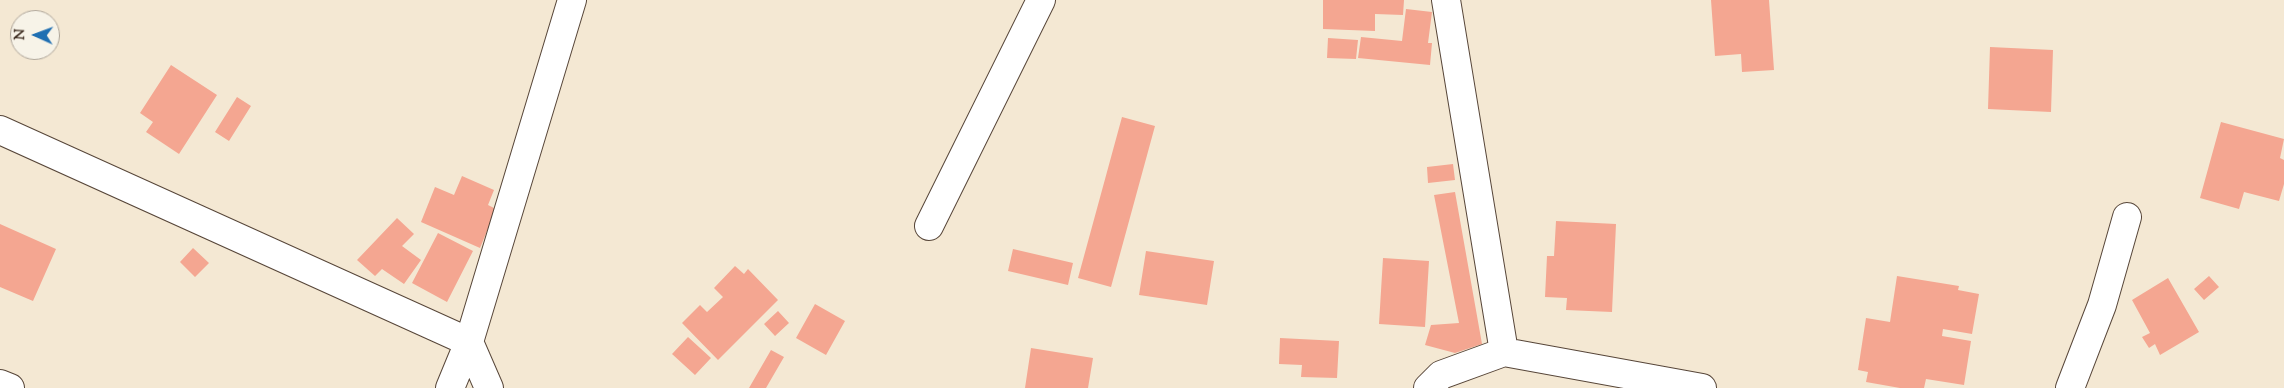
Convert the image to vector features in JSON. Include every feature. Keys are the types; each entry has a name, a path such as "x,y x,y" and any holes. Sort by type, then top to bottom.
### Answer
{"street":[{"path":"450,388 469,342 572,0"},
{"path":"929,226 1041,0"},
{"path":"1446,0 1504,352"},
{"path":"0,130 469,342 489,388"},
{"path":"2070,388 2102,305 2127,217"},
{"path":"1428,388 1441,375 1504,352 1702,388"},
{"path":"0,384 10,388"}],"building":[{"path":"1323,0 1404,0 1403,15 1375,14 1375,31 1323,29"},
{"path":"1711,0 1769,0 1774,70 1742,72 1741,54 1715,56"},
{"path":"1406,9 1432,12 1428,43 1432,43 1430,65 1358,58 1361,37 1402,41"},
{"path":"1328,38 1358,40 1356,59 1327,58"},
{"path":"1990,47 2053,50 2051,112 1988,109"},
{"path":"171,65 217,95 179,154 146,132 153,122 140,113"},
{"path":"237,97 251,106 229,141 215,132"},
{"path":"1122,117 1155,126 1111,287 1078,278"},
{"path":"2221,122 2284,139 2280,158 2284,160 2284,184 2279,201 2244,192 2239,209 2200,198"},
{"path":"1453,164 1455,180 1428,183 1427,167"},
{"path":"462,176 494,190 488,205 496,209 480,248 421,222 435,187 454,195"},
{"path":"1455,192 1482,344 1455,353 1425,345 1431,325 1459,323 1434,195"},
{"path":"397,218 414,234 402,246 421,260 404,284 382,269 375,276 357,260"},
{"path":"1556,221 1616,224 1612,312 1566,310 1567,298 1545,297 1547,256 1554,256"},
{"path":"0,224 56,249 33,301 0,287"},
{"path":"438,233 473,251 447,302 412,283"},
{"path":"193,248 209,263 195,277 180,262"},
{"path":"1013,249 1073,263 1068,285 1008,271"},
{"path":"1146,251 1214,261 1207,305 1139,295"},
{"path":"1383,258 1429,261 1425,327 1379,324"},
{"path":"735,266 744,274 748,269 778,300 718,360 682,323 700,305 707,312 723,297 714,288"},
{"path":"1897,276 1959,286 1958,290 1979,294 1972,334 1943,329 1942,336 1971,341 1964,385 1926,379 1924,388 1900,388 1866,382 1868,372 1858,370 1866,318 1890,322"},
{"path":"2209,276 2219,287 2204,300 2194,289"},
{"path":"2168,278 2199,332 2160,355 2155,344 2149,348 2142,337 2150,333 2132,300"},
{"path":"815,304 845,321 826,355 796,338"},
{"path":"778,311 789,323 775,336 764,324"},
{"path":"688,337 711,358 695,375 672,354"},
{"path":"1280,338 1339,341 1337,378 1301,377 1302,365 1279,364"},
{"path":"1031,348 1093,358 1088,388 1025,388"},
{"path":"771,350 784,357 766,388 749,388"}]}
